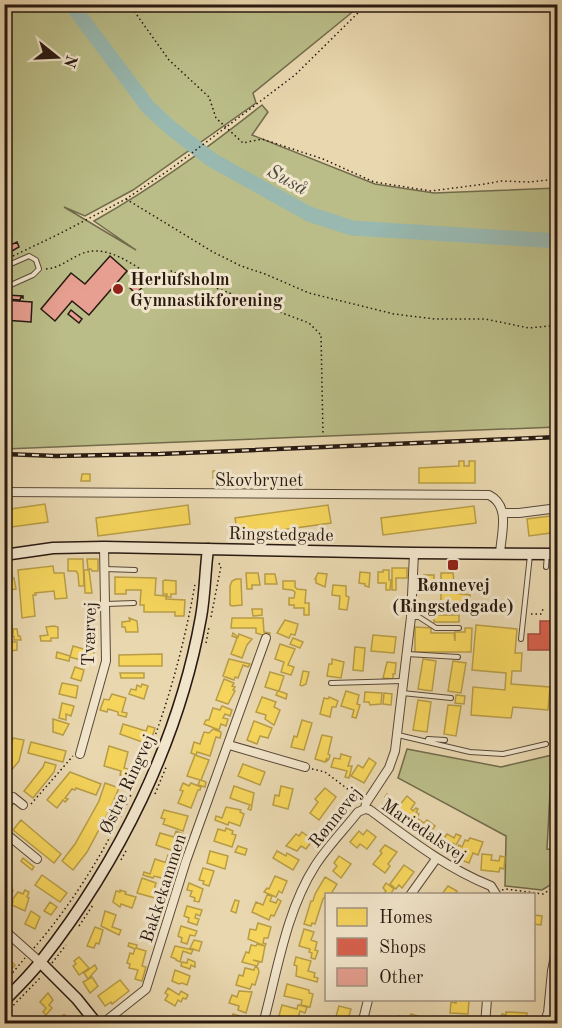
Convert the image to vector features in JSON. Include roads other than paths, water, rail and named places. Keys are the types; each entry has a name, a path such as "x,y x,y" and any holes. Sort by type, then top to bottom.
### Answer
{"street":[{"name":"Skovbrynet","path":"4,492 489,495 499,501 503,513"},
{"path":"500,554 503,513 558,508"},
{"name":"Ringstedgade","path":"4,555 53,548 104,547 552,554"},
{"name":"Tværvej","path":"80,754 106,661 104,547"},
{"name":"Østre Ringvej","path":"4,1001 40,962 73,918 104,870 160,756 183,692 197,637 208,549"},
{"name":"Rønnevej","path":"263,1023 292,915 302,890 315,866 365,806 389,768 397,735 411,617 414,553"},
{"name":"Bakkekammen","path":"95,1022 146,988 186,861 266,638"},
{"path":"229,746 305,766"},
{"path":"4,808 13,797 22,805"},
{"name":"Mariedalsvej","path":"365,806 436,859 465,876 491,886 495,893"},
{"path":"4,832 37,859"},
{"path":"412,893 436,859"},
{"path":"4,930 72,993 95,1022"},
{"path":"558,941 547,1019 558,1016"},
{"path":"362,1023 368,1001"},
{"path":"485,1023 487,1001"}],"lane":[{"path":"4,267 29,256 36,260 39,269 33,275 4,288"},
{"path":"521,639 530,554"},
{"path":"546,567 552,554"},
{"path":"104,569 135,570"},
{"path":"105,604 134,603"},
{"path":"411,617 419,618 436,628 459,628"},
{"path":"406,654 458,657"},
{"path":"331,683 403,681"},
{"path":"402,693 451,698"},
{"path":"397,735 470,752 503,754 546,744"},
{"path":"421,739 445,740"}],"waterway":[{"name":"Suså","path":"71,4 148,107 172,129 212,160 309,214 352,228 558,241"}],"railway":[{"path":"4,454 56,456 160,454 558,437"}],"place":[{"name":"Herlufsholm Gymnastikforening","path":"118,289"},
{"name":"Rønnevej (Ringstedgade)","path":"453,565"}]}
